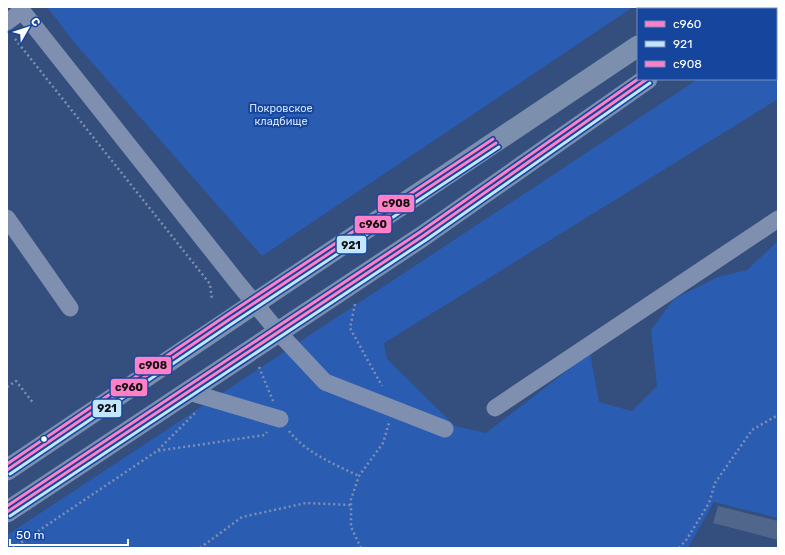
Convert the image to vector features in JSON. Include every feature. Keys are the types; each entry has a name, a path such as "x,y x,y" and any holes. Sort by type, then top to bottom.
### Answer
{"main road":[{"path":"7,470 254,303 451,174 637,47"},
{"path":"7,512 279,333 423,236 646,80"}],"street":[{"path":"7,22 20,9 254,303 279,333 325,382 445,429"},
{"path":"7,218 70,308"},
{"path":"495,408 778,219"},
{"path":"189,392 280,419"}],"path":[{"path":"15,39 210,284 212,300"},
{"path":"356,297 350,328 394,409 383,443 359,476 351,499 351,527 361,548"},
{"path":"259,366 280,419 296,440 309,449 359,476"},
{"path":"7,387 16,381 34,404"},
{"path":"13,548 157,451 211,398"},
{"path":"679,548 687,540 709,503 716,483 752,430 778,415"},
{"path":"157,451 265,435 280,419"},
{"path":"200,548 242,517 306,503 351,505"}],"green space":[{"name":"Покровское кладбище","path":"47,7 633,7 262,256 74,42"},
{"path":"778,26 778,99 384,343 387,359 455,426 486,433 590,353 599,402 632,411 657,386 651,330 674,299 718,277 747,270 778,241 778,518 714,502 688,548 7,548 7,535 696,80 777,80"}],"building":[{"path":"718,506 778,521 778,540 713,523"}],"transit line":[{"name":"с908","path":"7,506 420,232 637,80"},
{"name":"с960","path":"7,512 423,236 646,80"},
{"name":"921","path":"10,516 426,240 650,83"},
{"name":"с908","path":"7,464 224,317 493,139"},
{"name":"с960","path":"7,470 227,321 496,143"},
{"name":"921","path":"10,474 230,325 499,147"}]}
